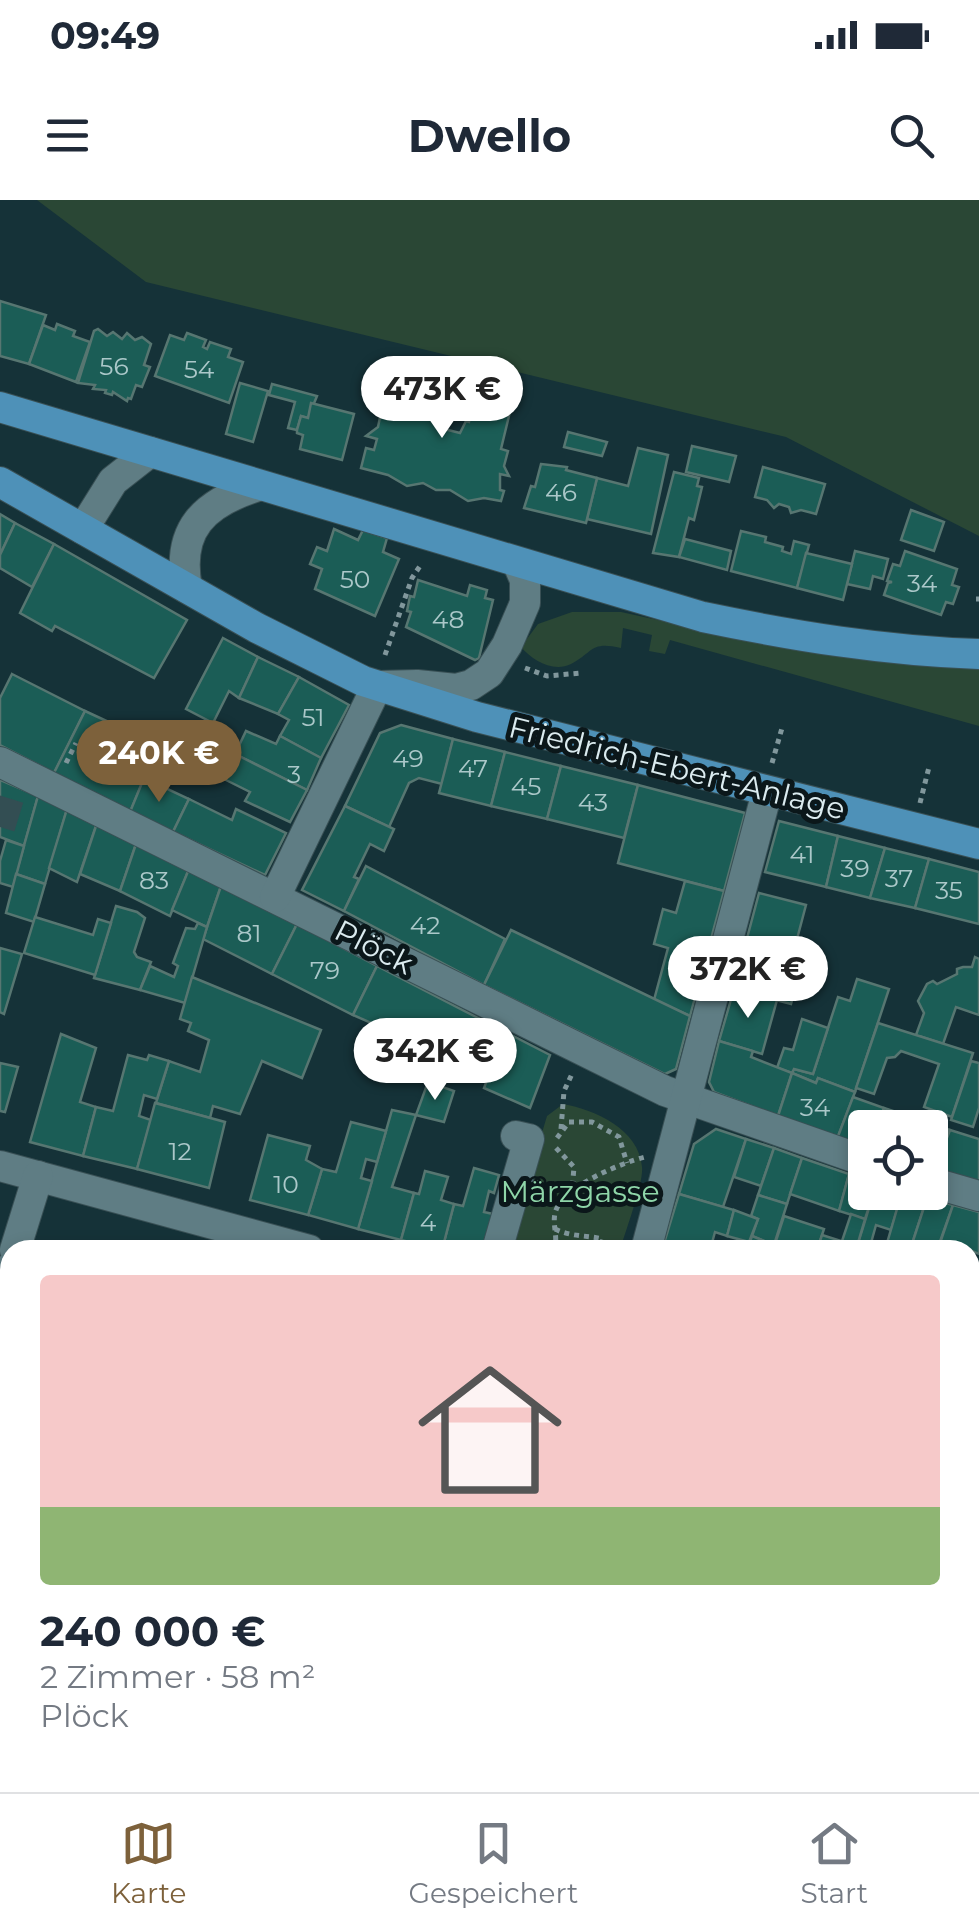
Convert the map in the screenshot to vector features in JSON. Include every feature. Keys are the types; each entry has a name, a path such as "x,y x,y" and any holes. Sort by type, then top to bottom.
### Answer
{"main road":[{"path":"0,407 656,605 760,629 887,648 979,654"},
{"name":"Friedrich-Ebert-Anlage","path":"0,482 320,662 378,686 477,717 979,844"}],"street":[{"path":"84,528 112,482 150,452"},
{"path":"187,588 183,551 196,524 225,498 258,486"},
{"name":"Friedrich-Ebert-Anlage","path":"378,686 464,687 488,673 507,645 525,603 525,580 518,564"},
{"path":"275,897 378,686"},
{"name":"Plöck","path":"10,773 275,897 681,1109 848,1156"},
{"path":"648,1240 767,792"},
{"path":"501,1240 529,1140 516,1136"},
{"path":"0,1166 273,1240"},
{"path":"19,1240 38,1176"},
{"path":"948,1187 979,1196"}],"path":[{"path":"385,656 412,578 423,560"},
{"path":"507,645 520,664 535,673 580,673"},
{"path":"774,757 782,728"},
{"path":"59,776 76,743"},
{"path":"918,809 929,767"},
{"path":"572,1192 574,1167 555,1146 561,1129 564,1091 575,1068"},
{"path":"561,1129 575,1120 592,1122 619,1137 627,1163"},
{"path":"554,1240 557,1208 572,1192 627,1163 669,1153"},
{"path":"555,1228 574,1237 584,1234 603,1240"}],"green space":[{"path":"37,200 979,200 979,536 786,437 146,282"},
{"path":"572,612 621,612 763,643 979,666 979,726 670,640 665,654 649,651 652,635 623,628 621,648 598,647 564,666 543,664 521,647 538,624"},
{"name":"Märzgasse","path":"563,1104 588,1111 613,1124 633,1142 642,1167 623,1240 510,1240 547,1116"}],"building":[{"path":"0,301 46,315 29,364 0,356"},
{"path":"57,324 90,342 76,382 29,364 43,325 55,330"},
{"path":"98,329 122,339 127,333 135,340 142,337 151,344 144,365 150,367 142,387 136,385 127,401 113,392 112,395 93,389 95,385 78,383 94,331"},
{"path":"187,333 206,340 203,347 207,349 210,342 231,349 228,357 243,362 229,403 155,376 170,335 184,340"},
{"path":"403,364 435,372 430,413 435,414 436,427 460,433 473,408 477,409 483,383 515,391 501,449 508,451 504,466 509,476 500,474 500,490 504,491 501,501 468,501 450,490 436,490 423,483 407,486 388,475 361,468 366,448 374,450 377,439 366,436 378,427 382,408 391,411"},
{"path":"240,383 268,391 253,442 226,434"},
{"path":"272,384 317,396 308,418 301,416 297,430 288,428 295,402 269,395"},
{"path":"311,403 354,414 342,460 300,449 303,435 297,430 301,416 308,418"},
{"path":"568,432 607,442 602,456 564,447"},
{"path":"692,446 736,456 729,482 686,472"},
{"path":"638,448 668,455 651,534 587,519 597,478 628,486"},
{"path":"541,464 567,467 566,470 597,478 586,523 524,508"},
{"path":"763,467 825,484 816,514 801,510 791,513 789,507 779,504 774,508 767,500 755,497"},
{"path":"674,472 699,478 697,486 702,487 679,557 653,553"},
{"path":"911,510 944,522 934,551 901,540"},
{"path":"0,514 15,523 0,555"},
{"path":"15,523 54,544 32,587 0,568 0,555"},
{"path":"334,529 358,540 363,530 387,538 383,552 399,559 375,616 315,589 322,569 310,564 317,547 327,551"},
{"path":"741,531 766,537 765,542 783,547 782,551 791,554 794,541 809,545 797,588 731,571"},
{"path":"685,539 731,551 727,570 679,557"},
{"path":"54,544 187,620 154,678 55,626 52,631 20,613"},
{"path":"855,551 888,559 883,579 873,576 870,589 847,584"},
{"path":"905,551 957,569 952,585 959,587 953,604 946,602 941,615 884,595 892,582 887,581 893,564 900,566"},
{"path":"806,553 852,564 843,600 797,588"},
{"path":"418,580 467,596 470,585 487,590 485,598 493,600 479,658 475,660 406,627 411,612 407,611 410,596 414,597"},
{"path":"223,638 258,657 239,698 229,691 213,723 186,709"},
{"path":"258,657 299,677 278,714 239,698"},
{"path":"12,674 85,711 54,773 0,745 0,698"},
{"path":"299,677 349,705 321,758 280,736 289,720 278,714"},
{"path":"85,711 158,745 130,812 54,773"},
{"path":"401,725 453,739 442,784 419,778 409,783 389,827 345,806 380,733"},
{"path":"246,731 276,744 280,736 321,758 307,790 235,754"},
{"path":"453,739 505,752 491,806 439,793"},
{"path":"505,752 561,766 547,819 491,806"},
{"path":"235,754 307,790 290,822 245,801 250,792 222,778"},
{"path":"561,766 638,785 624,838 547,819"},
{"path":"144,778 189,799 173,832 130,812"},
{"path":"0,780 38,796 24,846 0,837"},
{"path":"638,785 745,813 724,891 618,863"},
{"path":"38,796 67,809 45,884 16,874"},
{"path":"189,799 232,820 236,809 286,833 265,875 173,832"},
{"path":"345,806 394,829 384,851 370,844 344,911 302,890"},
{"path":"67,809 97,823 77,882 49,868"},
{"path":"779,821 838,836 826,887 765,872"},
{"path":"97,823 136,844 120,891 80,874"},
{"path":"838,836 885,848 870,898 826,887"},
{"path":"6,840 24,846 13,887 0,883 0,861"},
{"path":"136,844 189,869 170,916 120,891"},
{"path":"885,848 929,859 915,908 870,898"},
{"path":"929,859 979,872 979,924 915,908"},
{"path":"366,866 505,939 484,985 344,911"},
{"path":"189,869 221,886 207,927 172,910"},
{"path":"16,874 45,884 34,922 6,913"},
{"path":"685,881 724,891 690,1016 654,1000 668,948 654,944 663,909 676,913"},
{"path":"221,886 297,924 272,974 203,939"},
{"path":"759,893 806,905 792,958 746,942"},
{"path":"116,906 145,918 134,952 151,962 140,990 94,978"},
{"path":"35,917 93,935 98,919 111,923 95,975 24,953"},
{"path":"198,923 207,927 185,1003 140,990 150,966 174,977 178,966 173,963 186,928 195,929"},
{"path":"297,924 377,966 353,1015 272,974"},
{"path":"511,930 690,1016 676,1069 665,1074 484,985"},
{"path":"746,942 792,958 785,986 795,989 791,1004 734,989"},
{"path":"0,948 22,954 4,1014 0,1012"},
{"path":"975,957 979,959 979,1015 956,1007 943,1044 916,1035 924,1013 918,1001 927,984 937,984 957,974 957,969 972,967"},
{"path":"377,966 480,1019 463,1063 353,1015"},
{"path":"192,977 321,1030 302,1078 262,1061 240,1114 213,1106 210,1118 156,1103 169,1061 200,1072 209,1040 188,1031 191,1023 180,1019"},
{"path":"857,979 889,989 855,1092 792,1073 794,1069 813,1074 838,997 850,1001"},
{"path":"734,989 777,1000 762,1054 719,1041"},
{"path":"480,1019 550,1055 530,1108 484,1088 489,1075 463,1063"},
{"path":"802,1019 828,1028 813,1074 777,1068 784,1048 793,1050"},
{"path":"878,1023 973,1053 952,1117 948,1110 924,1107 939,1064 901,1051 887,1058 874,1094 856,1088"},
{"path":"61,1034 96,1048 80,1102 96,1107 83,1156 30,1142"},
{"path":"719,1041 753,1051 751,1057 792,1073 778,1116 714,1092 709,1082"},
{"path":"128,1055 147,1060 149,1055 169,1061 157,1099 144,1095 139,1116 151,1120 137,1169 83,1156 96,1107 113,1111"},
{"path":"971,1061 979,1063 979,1108 973,1127 951,1120"},
{"path":"0,1063 18,1067 5,1112 0,1111"},
{"path":"792,1073 855,1092 837,1139 778,1116"},
{"path":"428,1082 454,1091 444,1122 416,1115"},
{"path":"853,1097 884,1108 883,1110 848,1110"},
{"path":"155,1103 225,1122 209,1188 137,1169"},
{"path":"392,1110 416,1115 392,1187 414,1193 401,1240 358,1229"},
{"path":"848,1110 848,1143 837,1139"},
{"path":"351,1122 386,1131 377,1162 366,1159 361,1178 372,1181 358,1229 308,1215 322,1169 336,1172"},
{"path":"716,1129 746,1139 723,1207 679,1194 694,1144"},
{"path":"950,1130 979,1139 979,1186 948,1176"},
{"path":"268,1135 310,1146 306,1160 322,1169 308,1215 250,1200"},
{"path":"746,1139 774,1148 761,1186 734,1177"},
{"path":"774,1148 802,1158 787,1204 758,1195"},
{"path":"802,1158 848,1174 839,1211 790,1194"},
{"path":"474,1168 499,1175 494,1193 489,1191 484,1212 493,1214 486,1240 445,1240 454,1204 463,1206"},
{"path":"425,1171 448,1177 441,1200 454,1204 445,1240 401,1240 414,1193 419,1194"},
{"path":"848,1178 848,1210 868,1210 865,1219 839,1211"},
{"path":"679,1194 734,1210 727,1236 715,1232 713,1240 665,1240"},
{"path":"758,1195 787,1204 776,1240 752,1236 758,1219 751,1216"},
{"path":"948,1204 953,1205 941,1240 913,1240 923,1210 948,1210"},
{"path":"953,1205 979,1212 979,1240 941,1240"},
{"path":"734,1210 758,1219 750,1240 727,1236"},
{"path":"868,1210 897,1210 891,1230 876,1225 872,1240 859,1240"},
{"path":"897,1210 923,1210 913,1240 888,1240"},
{"path":"851,1214 865,1219 859,1240 842,1240"},
{"path":"784,1216 824,1229 820,1240 776,1240"}],"tunnel":[{"path":"0,827 13,785"}]}
